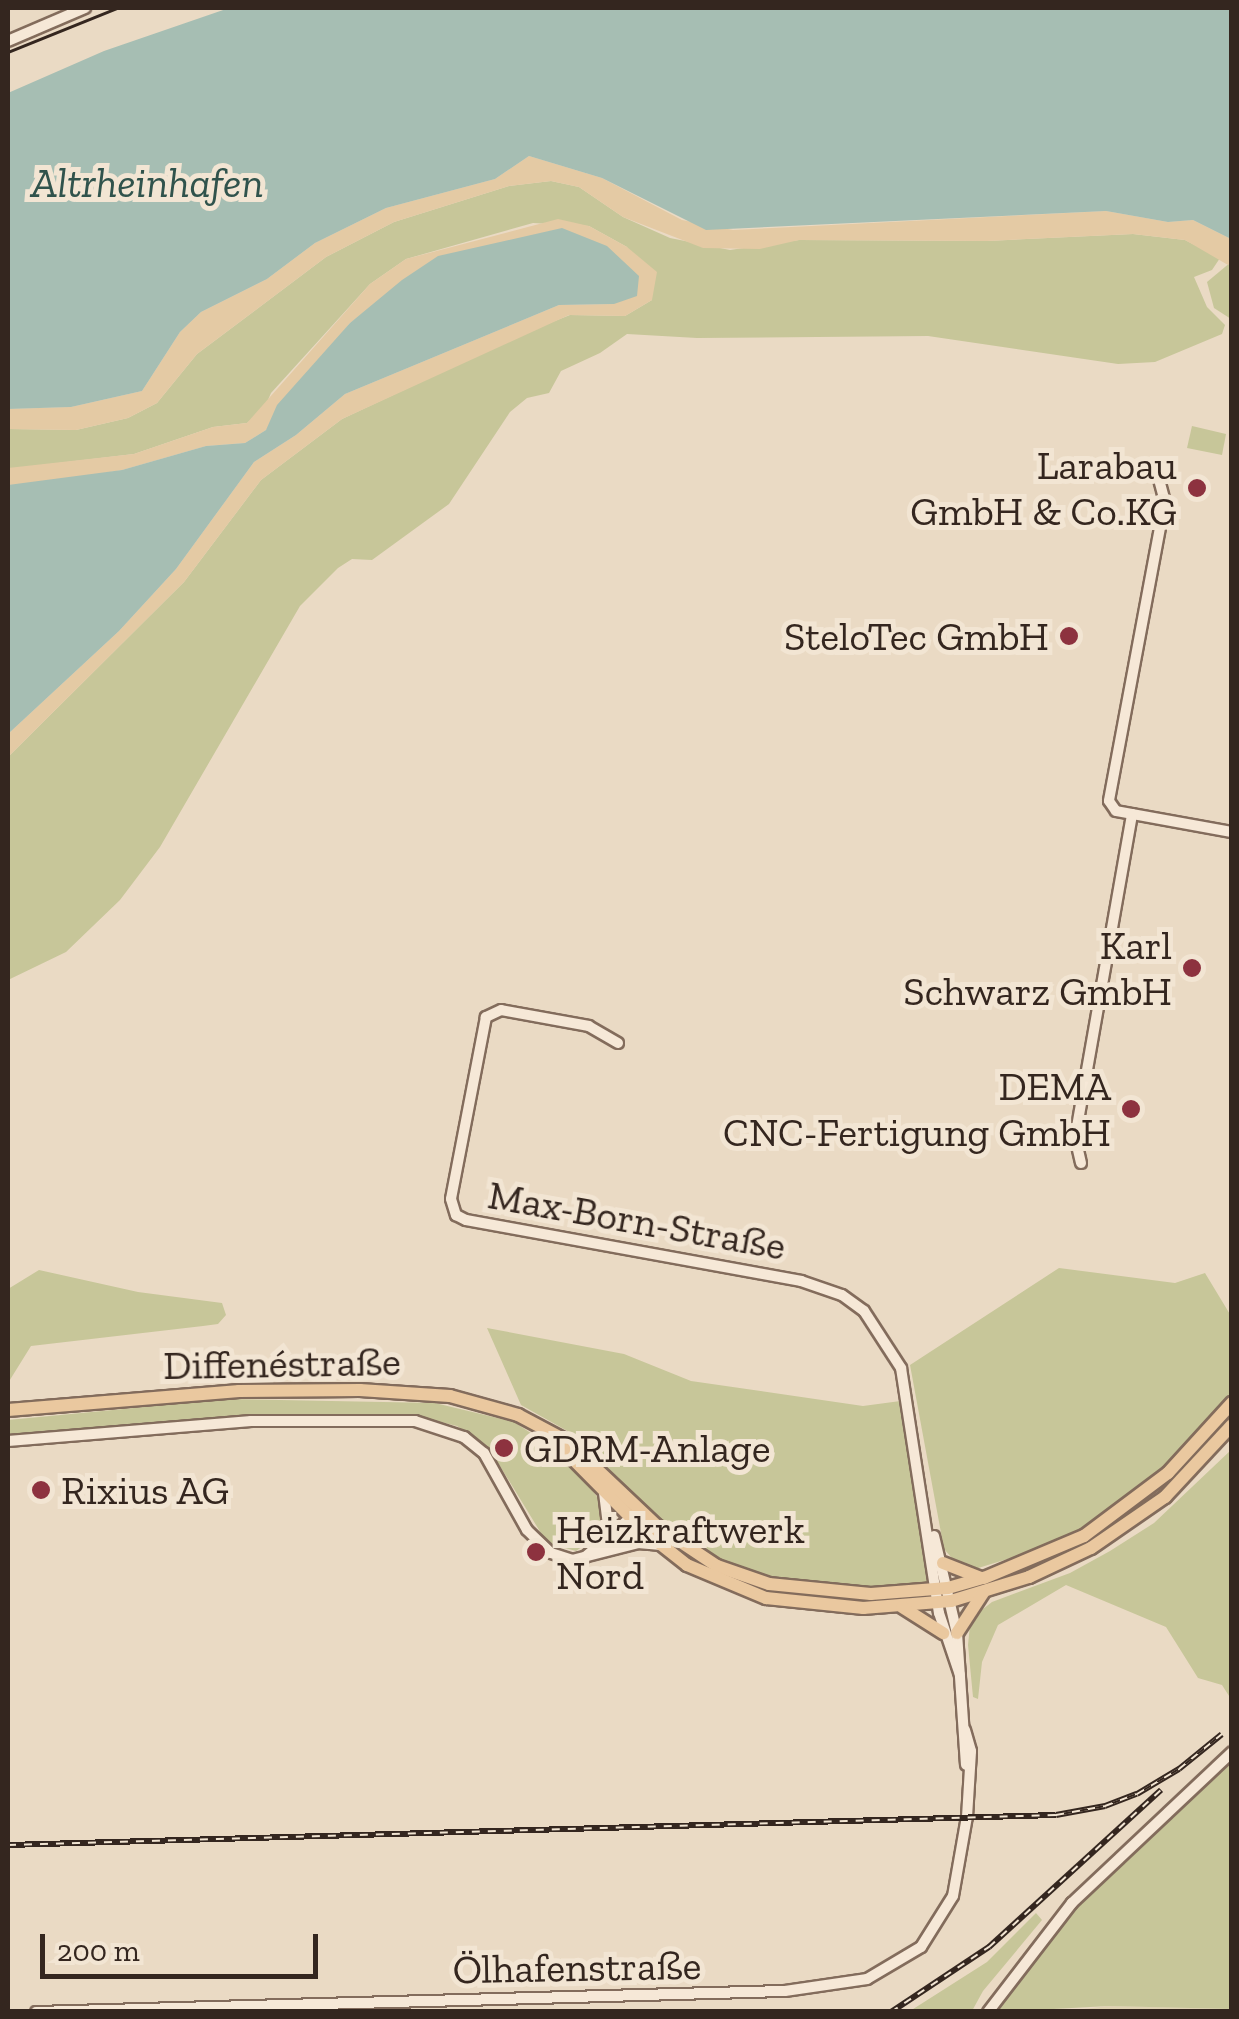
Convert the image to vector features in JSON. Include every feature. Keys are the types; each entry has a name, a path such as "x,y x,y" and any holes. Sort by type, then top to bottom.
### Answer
{"main road":[{"name":"Diffenéstraße","path":"8,1410 238,1391 360,1390 450,1396 484,1403 550,1433 598,1466 661,1546 709,1576 766,1598 842,1609 900,1606 943,1596 1092,1548 1165,1497 1232,1425"},
{"name":"Diffenéstraße","path":"983,1586 1084,1536 1128,1507 1168,1472 1232,1402"},
{"name":"Diffenéstraße","path":"550,1433 635,1516 699,1558 769,1584 844,1594 943,1596"},
{"path":"900,1606 950,1633 983,1586 943,1564"}],"street":[{"path":"8,40 85,8"},
{"path":"1157,472 1165,501 1108,801 1116,811 1232,832"},
{"path":"1081,1163 1075,1138 1132,814"},
{"name":"Max-Born-Straße","path":"618,1043 589,1026 502,1010 486,1017 451,1200 456,1215 466,1220 801,1281 850,1299 876,1326 901,1368 943,1596"},
{"path":"8,1441 214,1423 415,1421 464,1437 484,1453 540,1545 561,1558 584,1558 613,1548 661,1546"},
{"path":"603,1488 609,1533"},
{"path":"584,1558 609,1533 635,1516"},
{"path":"613,1548 635,1516"},
{"name":"Max-Born-Straße","path":"927,1516 943,1564 943,1596"},
{"name":"Ölhafenstraße","path":"36,2012 784,1992 846,1985 906,1959 938,1925 961,1870 967,1770 962,1740 965,1730 960,1675 943,1596"},
{"path":"988,2012 1072,1903 1232,1752"}],"shaded area":[{"path":"1109,2006 1232,2009 1059,2012"}],"green space":[{"path":"551,181 579,187 623,217 670,238 730,250 799,240 987,241 1133,234 1185,240 1220,258 1212,270 1194,277 1207,307 1225,325 1222,334 1155,362 1118,364 928,336 697,338 627,334 600,353 561,371 549,393 527,398 510,412 449,504 372,560 352,559 338,568 300,606 160,847 120,900 66,952 8,980 8,757 184,582 261,480 342,419 532,330 570,315 625,316 652,300 627,247 589,226 533,223 406,259 370,284 271,393 264,409 247,423 213,427 134,454 16,468 8,468 8,429 76,430 128,418 157,403 197,354 326,257 394,222 509,186"},
{"path":"1231,262 1231,319 1214,308 1207,282"},
{"path":"1192,426 1226,434 1222,455 1187,448"},
{"path":"1059,1268 1175,1283 1205,1273 1231,1316 1231,1394 1177,1457 1109,1515 1060,1543 975,1569 958,1565 944,1549 910,1365"},
{"path":"39,1270 138,1292 222,1303 226,1315 218,1324 31,1346 8,1383 8,1289"},
{"path":"487,1328 624,1354 691,1381 863,1406 908,1400 936,1589 843,1594 764,1577 720,1561 655,1518 571,1433 521,1405"},
{"path":"228,1399 435,1403 514,1422 566,1456 601,1502 601,1534 576,1551 547,1543 489,1448 457,1426 428,1419 255,1416 8,1435 8,1420"},
{"path":"1231,1450 1231,1699 1222,1685 1198,1678 1166,1627 1066,1585 998,1625 982,1662 978,1699 973,1697 968,1645 970,1625 979,1612 992,1602 1070,1573 1154,1523"},
{"path":"1231,1761 1231,2009 1109,2006 997,2012 1068,1915"},
{"path":"1036,1913 1042,1920 983,1991 972,2011 910,2011 987,1962"}],"sand":[{"path":"529,156 602,178 682,220 733,230 1106,211 1168,222 1193,220 1231,239 1231,262 1228,265 1185,240 1133,234 987,241 799,240 760,249 703,248 623,217 579,187 551,181 509,186 394,222 326,257 197,354 157,403 128,418 76,430 8,429 8,409 71,407 142,391 180,332 201,312 267,279 315,243 386,208 495,179"},
{"path":"558,219 589,226 627,247 657,272 652,300 625,316 569,315 342,419 261,480 184,582 8,757 8,734 119,631 176,569 254,462 296,435 345,394 559,305 614,304 439,256 350,323 266,430 245,443 206,446 122,470 40,484 8,485 8,468 134,454 213,427 247,423 370,284 406,259"}],"water":[{"name":"Altrheinhafen","path":"229,8 1231,8 1231,239 1193,220 1168,222 1106,211 706,230 602,178 529,156 495,179 386,208 315,243 267,279 201,312 180,332 142,391 71,407 8,409 8,93 104,51"},
{"path":"562,228 607,246 639,276 637,296 614,304 559,305 345,394 296,435 254,462 176,569 119,631 8,734 8,485 122,470 206,446 245,443 266,430 277,405 350,323 402,280 438,256"}],"tram line":[{"path":"8,52 117,8"}],"railway":[{"path":"8,1845 1056,1815 1105,1806 1137,1794 1179,1769 1222,1734"},
{"path":"891,2012 989,1947 1161,1790"}],"place":[{"name":"Larabau GmbH & Co.KG","path":"1197,488"},
{"name":"SteloTec GmbH","path":"1069,636"},
{"name":"Karl Schwarz GmbH","path":"1192,968"},
{"name":"DEMA CNC-Fertigung GmbH","path":"1131,1109"},
{"name":"GDRM-Anlage","path":"504,1448"},
{"name":"Rixius AG","path":"41,1490"},
{"name":"Heizkraftwerk Nord","path":"536,1552"}]}
